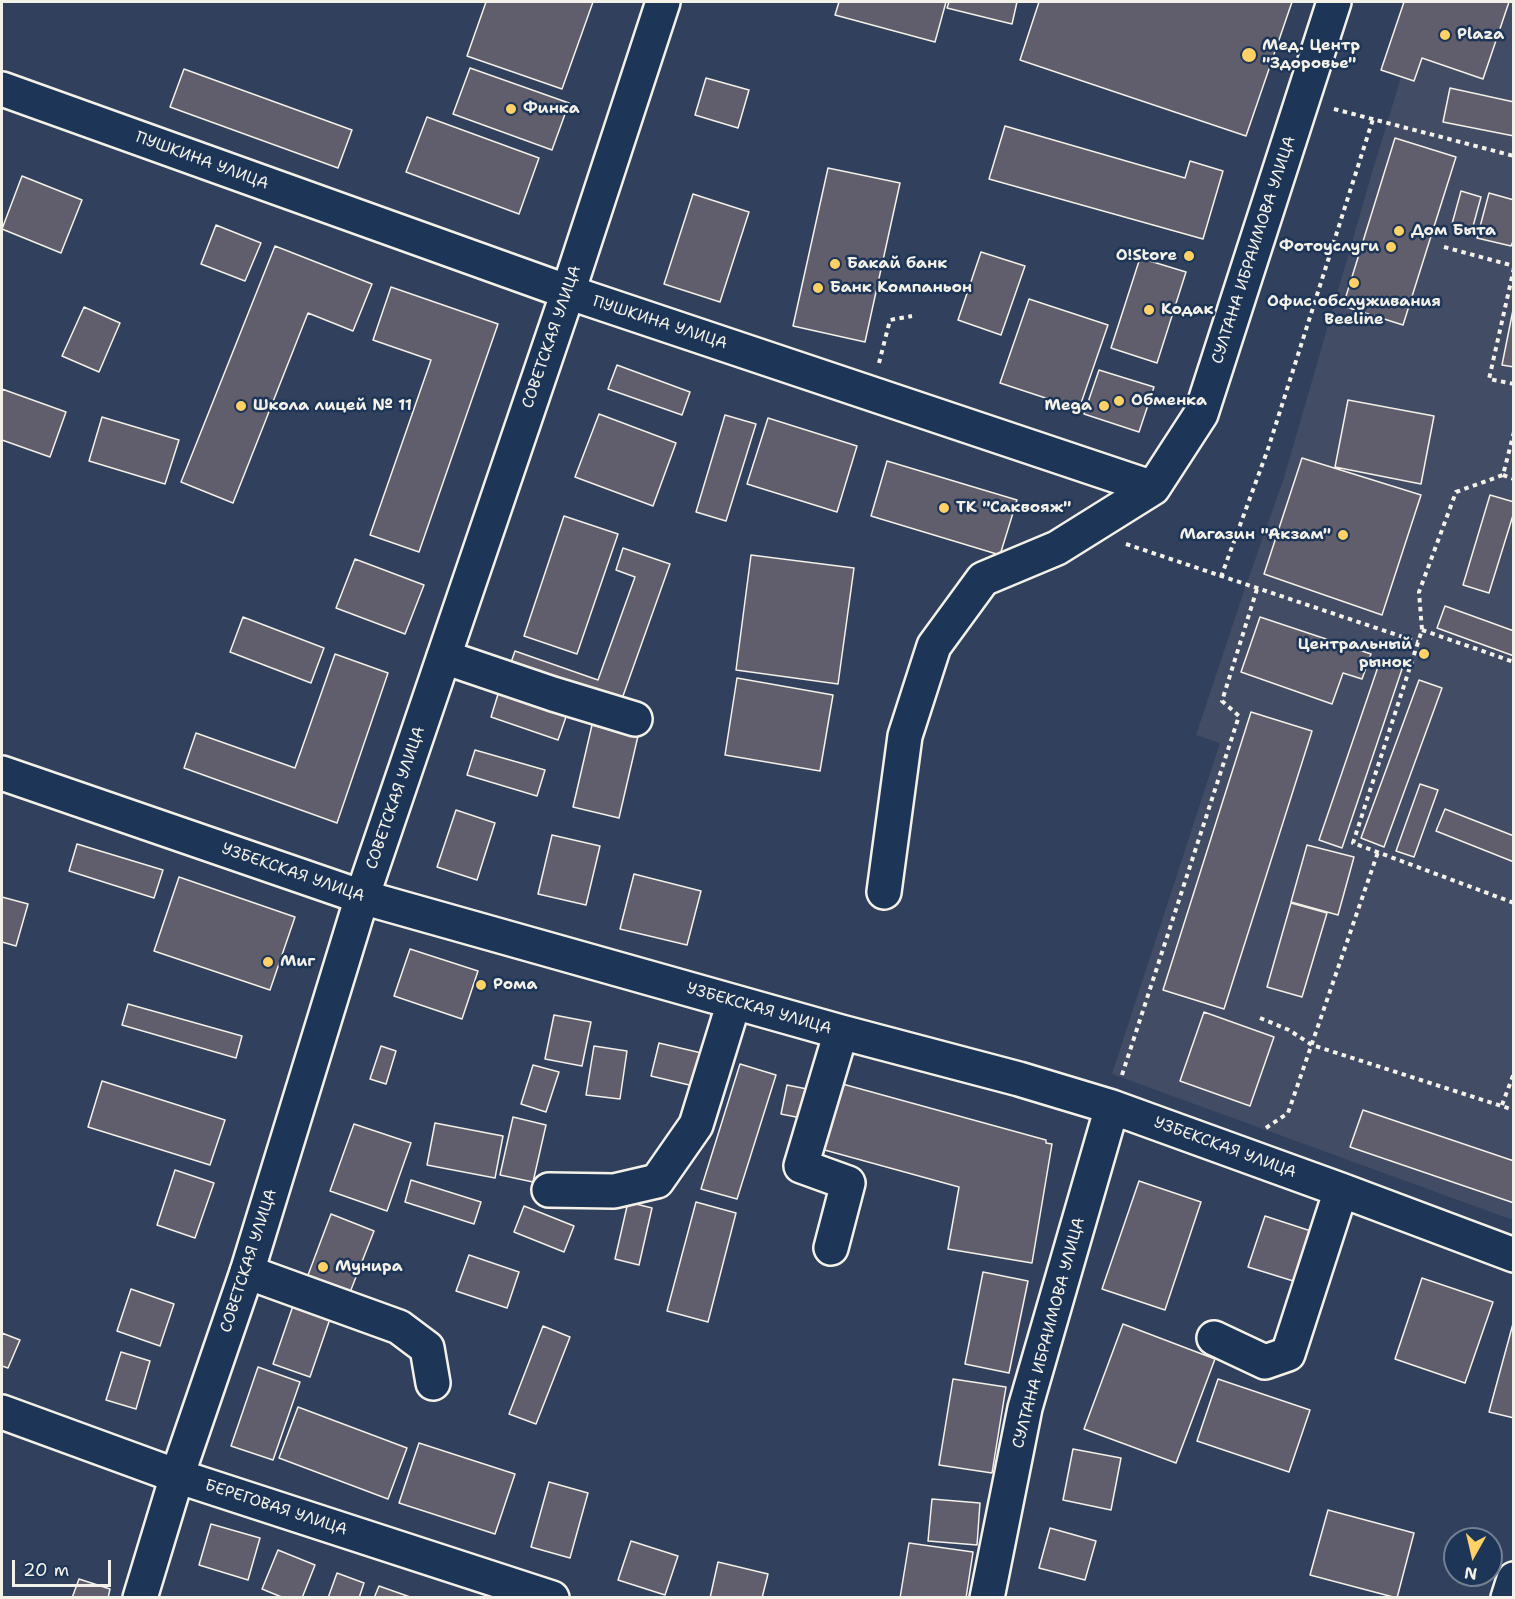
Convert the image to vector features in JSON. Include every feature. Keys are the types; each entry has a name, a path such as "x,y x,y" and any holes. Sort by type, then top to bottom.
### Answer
{"street":[{"name":"СОВЕТСКАЯ УЛИЦА","path":"140,1598 177,1476 246,1272 362,897 568,292 663,2"},
{"name":"СУЛТАНА ИБРАИМОВА УЛИЦА","path":"1153,488 1201,414 1334,2"},
{"name":"ПУШКИНА УЛИЦА","path":"2,89 568,292 1153,488"},
{"path":"884,892 905,736 934,646 983,579 1058,548 1153,488"},
{"path":"444,657 635,719"},
{"name":"УЗБЕКСКАЯ УЛИЦА","path":"2,773 362,897 841,1032 1019,1079 1112,1107 1514,1256"},
{"path":"549,1190 614,1191 657,1181 696,1125 734,1002"},
{"path":"831,1248 848,1183 801,1166 841,1032"},
{"name":"СУЛТАНА ИБРАИМОВА УЛИЦА","path":"987,1598 1025,1408 1112,1107"},
{"path":"1214,1338 1265,1362 1288,1354 1341,1190"},
{"path":"246,1272 399,1327 427,1348 433,1383"},
{"name":"БЕРЕГОВАЯ УЛИЦА","path":"2,1412 177,1476 552,1598"},
{"path":"1508,1598 1514,1580"}],"path":[{"path":"1302,100 1514,156"},
{"path":"1221,577 1268,449 1373,119"},
{"path":"1444,247 1514,267 1489,380 1514,384"},
{"path":"878,370 891,320 912,316"},
{"path":"1503,475 1514,432"},
{"path":"1514,479 1503,475 1456,492 1419,592 1422,630 1353,843 1514,903"},
{"path":"1098,523 1112,540 1418,642"},
{"path":"1112,1107 1239,716 1222,702 1257,589"},
{"path":"1422,630 1514,662"},
{"path":"1232,1150 1288,1113 1377,852"},
{"path":"1260,1018 1289,1030 1312,1045 1514,1110"},
{"path":"1502,1105 1514,1073"}],"shaded area":[{"path":"1424,2 1513,2 1513,1220 1112,1074 1220,743 1196,735 1284,478"}],"building":[{"path":"486,2 593,2 562,89 467,56"},
{"path":"839,2 946,2 935,42 835,15"},
{"path":"949,2 1017,2 1012,24 947,8"},
{"path":"1039,2 1292,2 1246,136 1020,60"},
{"name":"Plaza","path":"1404,2 1509,2 1483,79 1422,58 1414,81 1381,70"},
{"name":"Финка","path":"470,68 569,103 552,150 453,114"},
{"path":"184,69 352,130 338,168 170,107"},
{"path":"706,78 749,90 738,128 695,115"},
{"path":"1450,88 1514,102 1514,136 1443,122"},
{"path":"427,117 539,158 519,214 406,172"},
{"path":"1005,126 1185,178 1190,161 1223,171 1203,239 989,179"},
{"name":"Дом Быта","path":"1395,138 1456,157 1403,325 1343,306"},
{"path":"828,168 900,183 865,342 793,326"},
{"path":"22,176 82,200 61,253 2,229"},
{"path":"1461,191 1481,197 1472,230 1452,224"},
{"path":"1489,193 1514,200 1514,239 1511,246 1477,238"},
{"path":"693,194 749,212 720,302 664,284"},
{"path":"216,225 261,243 245,281 201,264"},
{"name":"Школа лицей № 11","path":"275,246 372,284 353,331 308,313 233,503 181,482"},
{"path":"981,252 1025,266 1001,335 958,320"},
{"name":"Кодак","path":"1140,258 1186,272 1157,363 1111,348"},
{"name":"Школа лицей № 11","path":"391,287 498,324 419,552 370,535 431,360 373,340"},
{"path":"1029,299 1108,325 1079,409 1000,383"},
{"path":"1514,305 1514,367 1502,365"},
{"path":"84,307 120,323 99,372 62,356"},
{"path":"617,365 690,392 682,415 608,389"},
{"name":"Обменка","path":"1099,370 1154,387 1139,432 1084,414"},
{"path":"2,389 66,412 50,457 2,440"},
{"path":"1348,400 1434,416 1421,484 1335,467"},
{"path":"599,414 676,443 653,506 575,477"},
{"path":"725,415 756,424 726,521 696,512"},
{"path":"102,417 179,440 165,484 89,461"},
{"path":"768,418 857,446 837,512 747,484"},
{"name":"Магазин \"Акзам\"","path":"1302,458 1421,495 1382,615 1264,574"},
{"name":"ТК \"Саквояж\"","path":"887,461 1017,500 1000,555 871,516"},
{"path":"1490,495 1514,502 1514,512 1489,593 1463,585"},
{"path":"564,516 618,534 577,654 524,636"},
{"path":"623,548 670,564 618,710 508,671 515,651 598,680 635,577 616,570"},
{"path":"751,555 854,568 838,684 736,670"},
{"path":"355,559 424,585 405,634 336,608"},
{"path":"1445,606 1514,631 1514,656 1437,628"},
{"path":"243,617 324,648 311,683 230,652"},
{"path":"1260,617 1371,654 1362,679 1343,673 1332,704 1241,672"},
{"path":"335,654 388,673 337,823 184,768 196,733 295,768"},
{"path":"1381,658 1403,666 1342,848 1319,840"},
{"path":"737,678 833,695 820,771 725,755"},
{"path":"1419,680 1442,688 1384,847 1361,838"},
{"path":"499,691 567,714 558,740 491,717"},
{"path":"1251,712 1312,731 1224,1009 1163,990"},
{"path":"592,725 638,736 619,818 573,807"},
{"path":"475,750 545,770 537,796 467,775"},
{"path":"1420,784 1438,790 1414,857 1396,851"},
{"path":"1445,809 1514,836 1514,862 1436,831"},
{"path":"456,810 495,823 477,880 437,867"},
{"path":"552,835 600,846 586,905 538,894"},
{"path":"77,844 163,870 154,898 69,871"},
{"path":"1307,845 1354,857 1338,915 1291,902"},
{"path":"634,874 701,891 687,945 620,929"},
{"path":"179,877 295,917 270,990 154,951"},
{"path":"2,897 28,904 16,946 2,942"},
{"path":"1291,903 1327,913 1302,997 1267,987"},
{"path":"410,949 478,971 462,1019 394,996"},
{"path":"128,1004 242,1036 236,1058 122,1025"},
{"path":"1204,1012 1274,1037 1250,1106 1180,1081"},
{"path":"554,1015 591,1022 582,1066 545,1059"},
{"path":"659,1043 710,1055 702,1088 651,1076"},
{"path":"381,1046 396,1051 386,1084 370,1079"},
{"path":"594,1046 627,1051 620,1099 586,1095"},
{"path":"740,1064 776,1075 737,1199 701,1189"},
{"path":"533,1065 559,1072 546,1112 521,1104"},
{"path":"102,1081 225,1120 210,1165 88,1127"},
{"path":"839,1083 1046,1140 1046,1143 1052,1144 1032,1263 948,1249 959,1187 821,1149"},
{"path":"787,1085 807,1089 801,1118 781,1114"},
{"path":"1363,1110 1514,1161 1514,1203 1350,1147"},
{"path":"513,1117 546,1125 533,1182 500,1175"},
{"path":"435,1123 503,1136 495,1178 427,1165"},
{"path":"354,1124 411,1143 387,1211 330,1191"},
{"path":"175,1170 214,1183 195,1238 157,1225"},
{"path":"411,1180 481,1202 474,1224 405,1202"},
{"path":"1139,1181 1201,1202 1165,1310 1102,1289"},
{"path":"628,1202 652,1208 639,1265 615,1259"},
{"path":"696,1202 736,1213 708,1322 667,1311"},
{"path":"524,1206 574,1226 564,1252 514,1232"},
{"path":"331,1214 374,1231 347,1300 305,1283"},
{"path":"1265,1216 1320,1234 1303,1284 1248,1267"},
{"path":"469,1255 519,1272 507,1308 456,1291"},
{"path":"983,1272 1028,1281 1009,1373 965,1364"},
{"path":"1422,1278 1493,1302 1465,1383 1395,1359"},
{"path":"131,1289 174,1304 160,1346 117,1331"},
{"path":"295,1300 332,1313 310,1377 273,1364"},
{"path":"1514,1320 1514,1418 1489,1412"},
{"path":"1123,1324 1215,1359 1176,1463 1084,1429"},
{"path":"543,1326 570,1337 536,1424 509,1414"},
{"path":"2,1333 20,1340 8,1368 2,1366"},
{"path":"121,1352 150,1361 136,1409 106,1400"},
{"path":"258,1367 300,1382 273,1460 231,1446"},
{"path":"953,1379 1006,1387 992,1473 939,1465"},
{"path":"1218,1379 1310,1410 1289,1472 1197,1441"},
{"path":"298,1407 407,1448 388,1499 279,1458"},
{"path":"419,1443 515,1474 495,1534 399,1503"},
{"path":"1073,1449 1121,1458 1111,1510 1063,1500"},
{"path":"549,1482 588,1493 570,1558 531,1547"},
{"path":"932,1499 980,1503 977,1545 928,1541"},
{"path":"1328,1510 1414,1533 1397,1598 1310,1575"},
{"path":"211,1524 260,1538 248,1580 199,1565"},
{"path":"1050,1528 1096,1541 1085,1580 1039,1568"},
{"path":"631,1541 678,1556 665,1595 618,1580"},
{"path":"909,1543 973,1552 966,1598 900,1598"},
{"path":"278,1550 315,1565 302,1598 284,1598 262,1589"},
{"path":"718,1562 768,1574 762,1598 710,1598"},
{"path":"337,1573 364,1583 359,1598 328,1598"},
{"path":"79,1579 110,1589 108,1598 72,1598"},
{"path":"379,1586 413,1598 374,1598"}],"place":[{"name":"Plaza","path":"1445,35"},
{"name":"Мед. Центр \"Здоровье\"","path":"1249,55"},
{"name":"Финка","path":"511,109"},
{"name":"Дом Быта","path":"1399,231"},
{"name":"Фотоуслуги","path":"1391,247"},
{"name":"O!Store","path":"1189,256"},
{"name":"Бакай банк","path":"835,264"},
{"name":"Офис обслуживания Beeline","path":"1354,283"},
{"name":"Банк Компаньон","path":"818,288"},
{"name":"Кодак","path":"1149,310"},
{"name":"Обменка","path":"1119,401"},
{"name":"Школа лицей № 11","path":"241,406"},
{"name":"Mega","path":"1104,406"},
{"name":"ТК \"Саквояж\"","path":"944,508"},
{"name":"Магазин \"Акзам\"","path":"1343,535"},
{"name":"Центральный рынок","path":"1424,654"},
{"name":"Миг","path":"268,962"},
{"name":"Рома","path":"481,985"},
{"name":"Мунира","path":"323,1267"}]}
